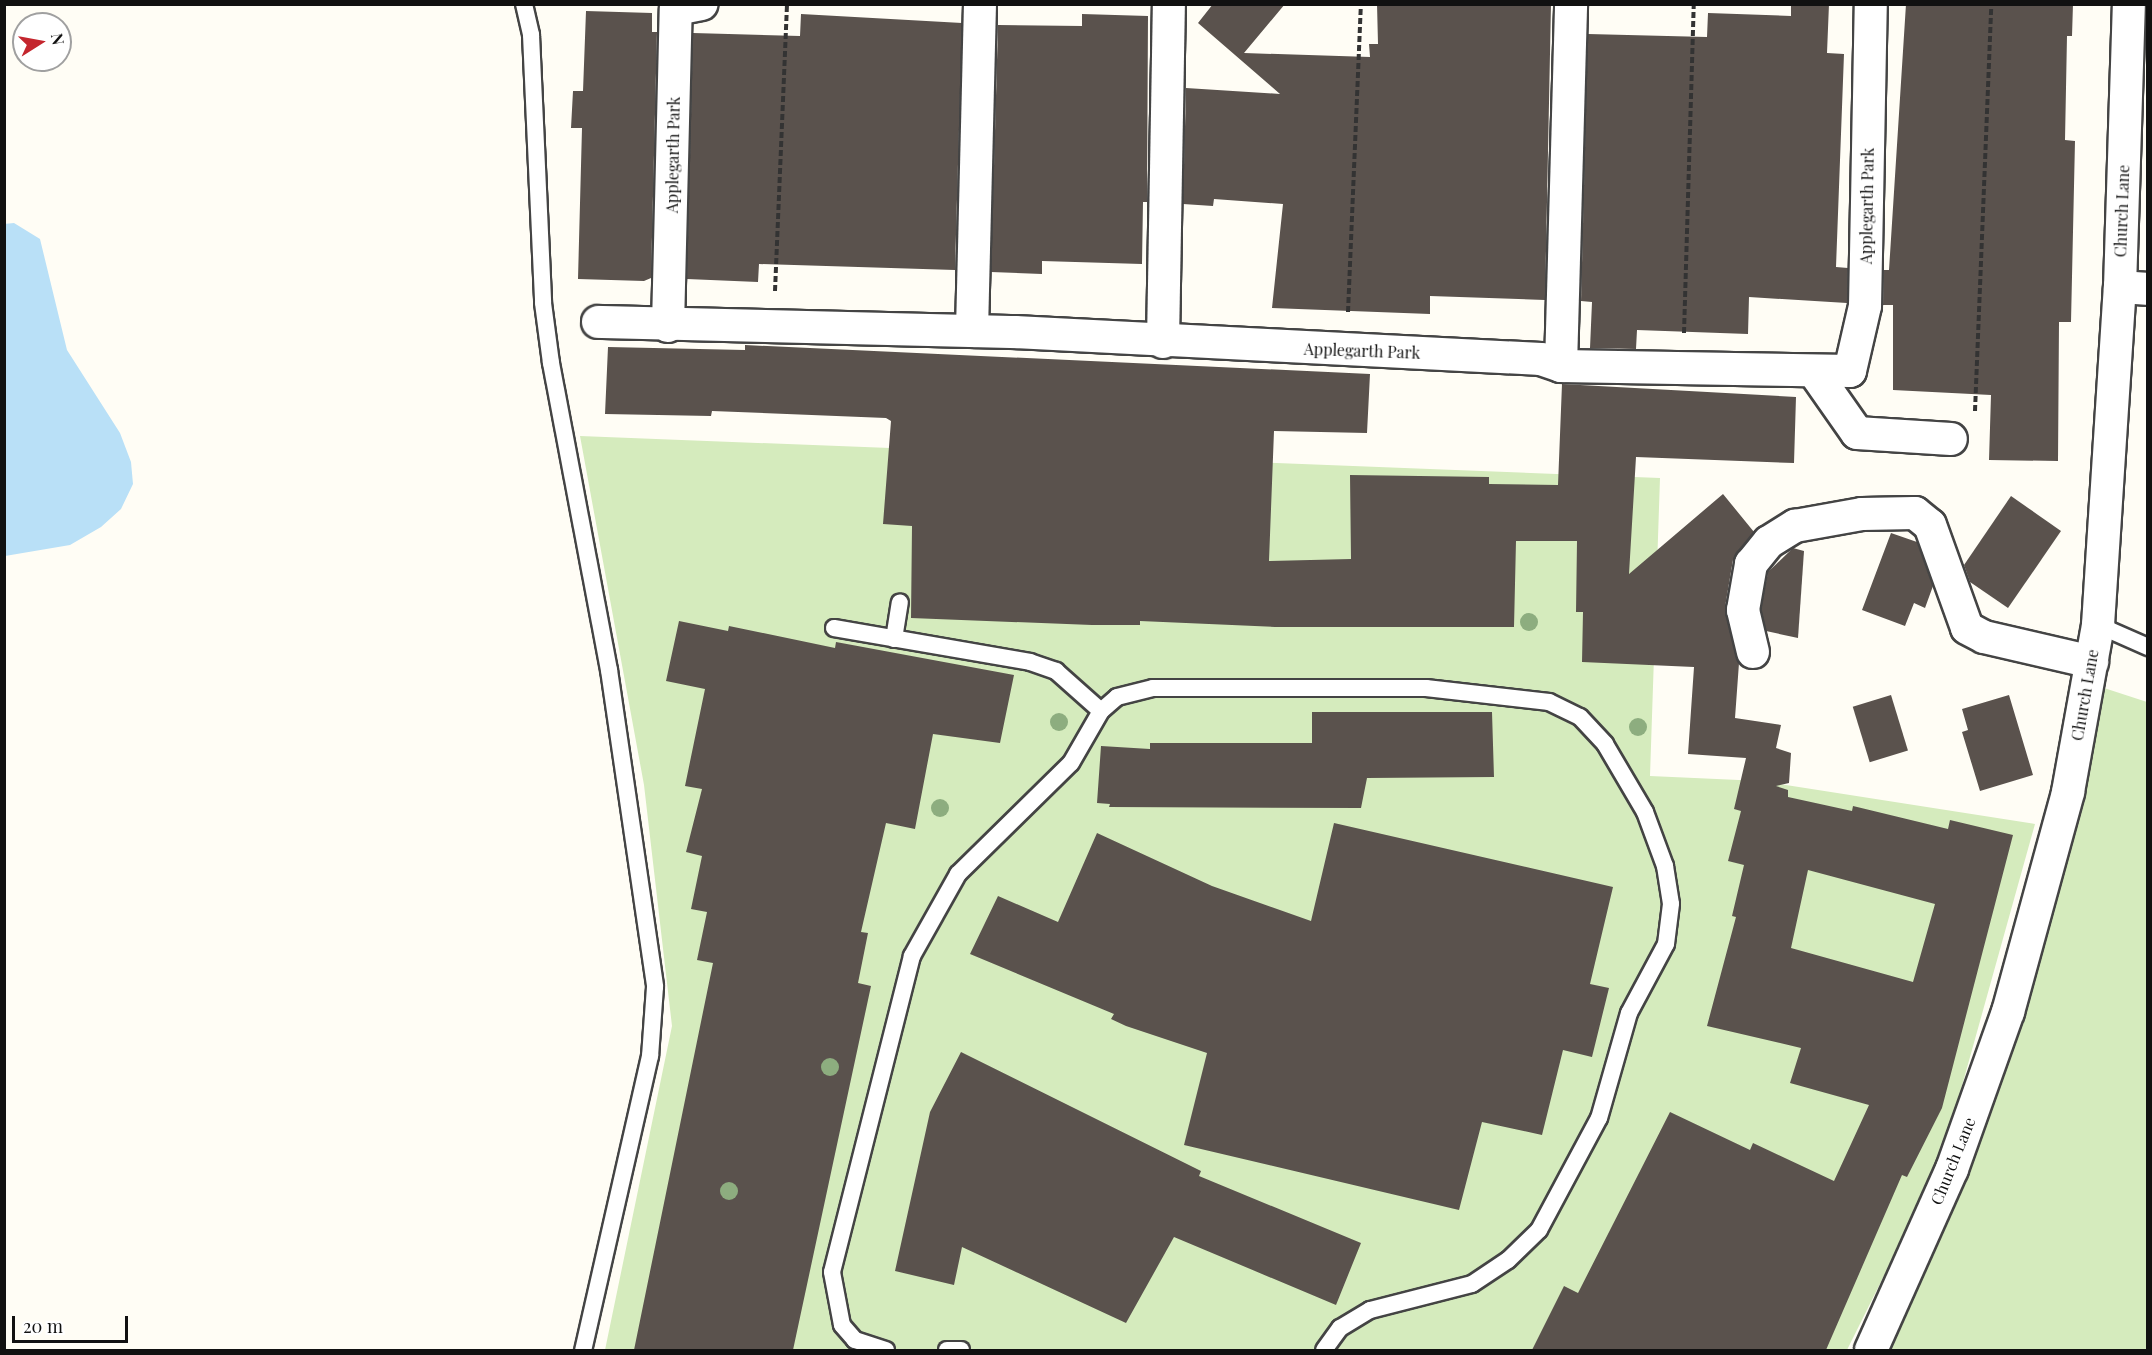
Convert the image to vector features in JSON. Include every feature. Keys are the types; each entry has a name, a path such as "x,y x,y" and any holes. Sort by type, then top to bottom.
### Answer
{"street":[{"name":"Applegarth Park","path":"668,326 676,9 702,4"},
{"path":"972,331 980,4"},
{"path":"1163,342 1170,4"},
{"path":"1561,366 1571,4"},
{"name":"Applegarth Park","path":"598,322 668,326 972,331 1541,359 1561,366 1815,374 1850,371 1865,306 1871,4"},
{"name":"Church Lane","path":"1871,1350 1952,1169 2008,1012 2068,792 2098,625 2134,288 2129,4"},
{"path":"1815,374 1857,433 1951,439"},
{"path":"1753,652 1743,610 1751,564 1769,542 1795,526 1862,514 1915,513 1930,525 1967,628 1984,637 2092,662"}],"lane":[{"path":"524,4 531,35 550,353 609,670 655,987 650,1056 583,1350"},
{"path":"894,639 900,602"},
{"path":"2098,625 2148,647"},
{"path":"834,628 1030,662 1056,671 1101,711"},
{"path":"886,1350 855,1340 842,1325 832,1272 912,956 958,874 1071,764 1101,711 1117,697 1153,688 1426,688 1549,702 1580,717 1605,744 1645,812 1665,866 1671,904 1666,944 1629,1012 1599,1118 1539,1230 1508,1260 1472,1284 1370,1310 1340,1328 1324,1350"},
{"path":"947,1350 961,1350"}],"path":[{"path":"774,327 787,4"},
{"path":"1346,351 1361,4"},
{"path":"1683,369 1694,4"},
{"path":"1951,439 1973,442 1992,4"}],"green space":[{"path":"580,436 1660,478 1650,776 1761,781 2035,824 1941,1161 1847,1350 605,1350 672,1026 644,785"},
{"path":"2101,687 2147,702 2147,1350 1886,1350"}],"water":[{"path":"14,223 40,239 67,350 120,433 131,462 133,484 121,509 101,527 70,545 5,556 4,224"}],"building":[{"path":"1213,4 1285,4 1244,53 1370,57 1369,44 1378,44 1377,4 1551,4 1545,300 1430,296 1430,314 1272,308 1283,204 1214,199 1213,206 1183,204 1186,88 1280,94 1198,23"},
{"path":"1791,4 1829,4 1827,53 1844,54 1836,267 1848,268 1847,303 1749,297 1748,334 1637,330 1636,349 1590,348 1592,302 1581,301 1588,34 1707,37 1708,13 1791,16"},
{"path":"1906,4 2073,4 2072,36 2067,36 2065,140 2075,141 2071,322 2059,322 2058,461 1989,460 1991,395 1893,390 1893,305 1883,305 1884,270 1889,270"},
{"path":"586,11 652,13 652,32 657,32 651,278 644,281 578,279 582,128 571,128 573,91 583,91"},
{"path":"801,14 962,23 955,270 759,264 758,282 687,279 693,33 800,36"},
{"path":"1082,14 1148,16 1147,202 1143,202 1142,264 1042,261 1042,274 991,272 998,25 1082,26"},
{"path":"745,345 1370,374 1367,433 1274,431 1269,561 1351,559 1350,475 1489,477 1489,484 1558,485 1562,384 1796,397 1794,463 1636,457 1629,574 1723,494 1754,532 1733,560 1725,607 1739,663 1735,718 1781,725 1776,748 1791,753 1789,783 1776,786 1788,790 1788,797 1852,811 1853,806 1948,829 1950,820 2013,835 1942,1108 1907,1177 1902,1175 1826,1350 1532,1350 1564,1286 1578,1293 1670,1112 1750,1150 1753,1143 1834,1181 1869,1105 1790,1083 1801,1048 1707,1026 1736,917 1732,916 1744,865 1728,861 1741,811 1734,809 1746,758 1688,754 1694,667 1582,662 1583,612 1576,612 1577,541 1516,541 1514,627 1275,627 1140,621 1140,625 1092,625 911,618 912,526 883,524 891,421 886,418 712,411 711,416 605,414 608,347 745,350","holes":["1808,870 1935,904 1913,982 1791,948"]},
{"path":"2011,496 2061,531 2008,608 1970,582 1964,565"},
{"path":"1891,533 1917,542 1933,586 1925,608 1914,603 1905,626 1862,610"},
{"path":"1793,548 1804,551 1798,638 1766,631 1761,609 1768,572"},
{"path":"679,621 728,631 729,626 835,648 836,642 1014,675 1000,743 933,734 915,829 886,823 861,932 868,933 858,983 871,986 793,1350 634,1350 713,963 697,960 707,912 691,909 702,856 686,852 702,789 685,786 705,689 666,681"},
{"path":"1891,695 1908,750 1870,762 1853,707"},
{"path":"2009,695 2033,775 1980,791 1962,732 1968,730 1962,709"},
{"path":"1312,712 1492,712 1494,777 1367,778 1361,808 1109,807 1110,804 1097,803 1101,746 1150,749 1150,743 1312,743"},
{"path":"1334,823 1613,887 1590,984 1609,988 1592,1057 1563,1050 1542,1135 1482,1122 1459,1210 1184,1145 1207,1053 1126,1026 1111,1019 1114,1014 970,954 998,896 1058,922 1097,833 1212,886 1311,921"},
{"path":"961,1052 1201,1171 1199,1176 1361,1243 1336,1305 1174,1237 1126,1323 962,1247 954,1285 895,1271 930,1112"}]}
